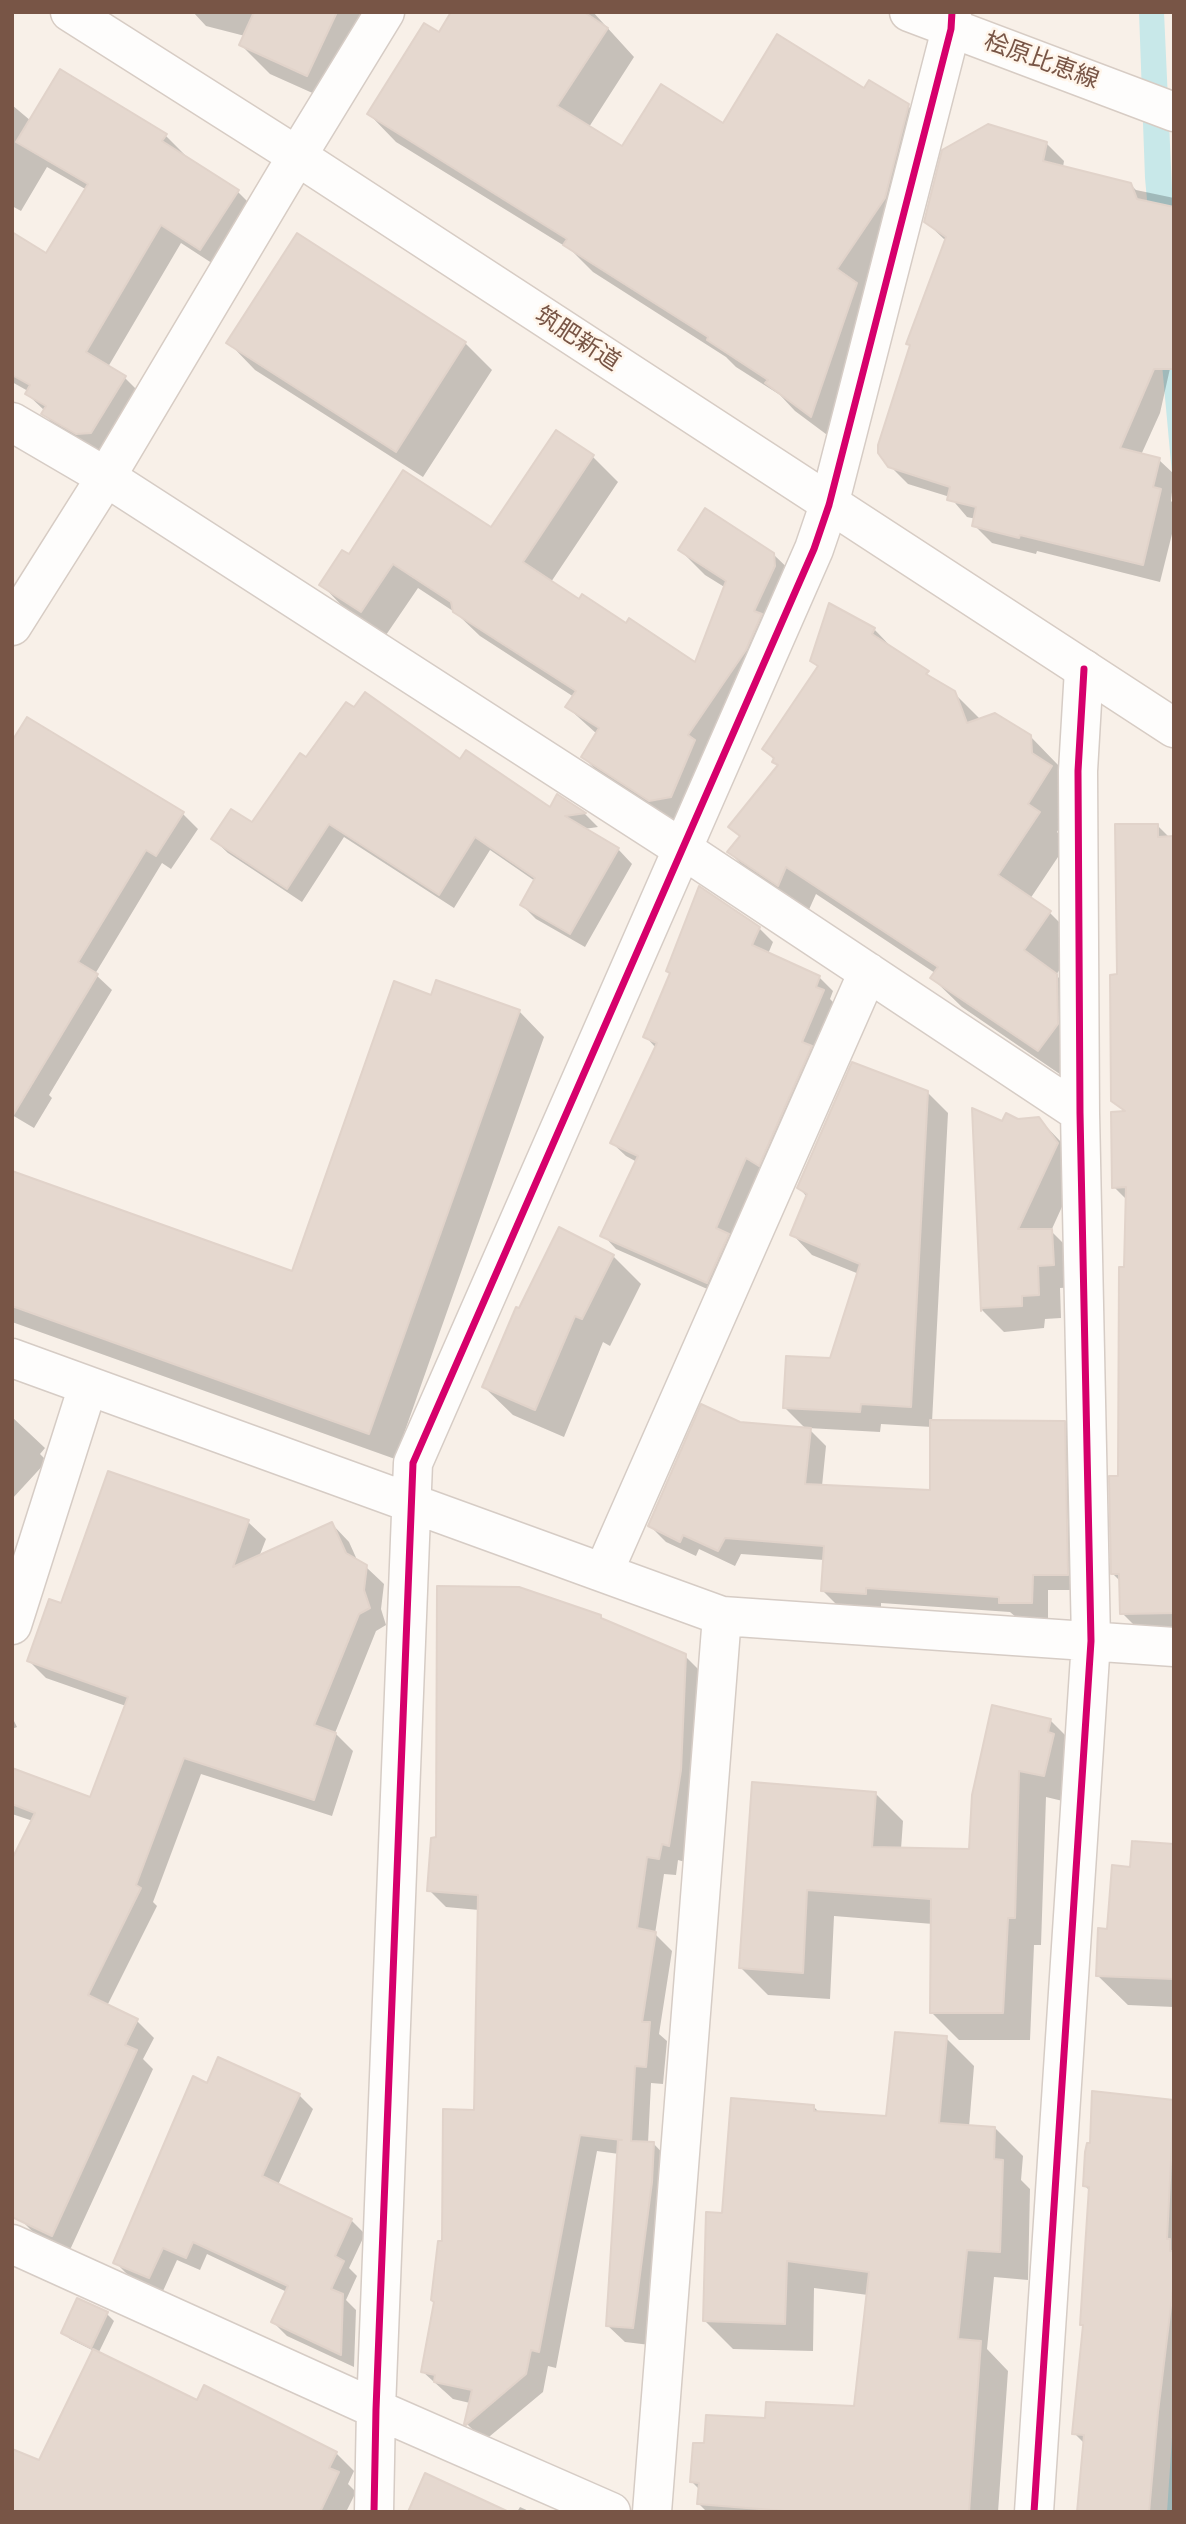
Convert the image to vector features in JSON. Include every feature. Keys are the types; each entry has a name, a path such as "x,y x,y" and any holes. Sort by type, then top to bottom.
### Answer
{"street":[{"name":"筑肥新道","path":"70,12 297,156 1174,728"},
{"path":"12,626 106,477 385,12"},
{"name":"桧原比恵線","path":"909,12 951,20 1161,106"},
{"path":"374,2512 413,1463 814,549 829,505 951,20"},
{"path":"12,422 106,477 681,848 1080,1113"},
{"path":"1034,2512 1091,1641 1080,1113 1078,771 1084,669"},
{"path":"604,1571 868,972"},
{"path":"12,1358 722,1616 1174,1647"},
{"path":"12,1625 88,1387"},
{"path":"652,2512 722,1616"},
{"path":"12,2244 611,2512"}],"water":[{"path":"1139,12 1164,12 1174,233 1174,496 1145,178"},
{"path":"1174,2407 1174,2512 1167,2512"}],"building":[{"path":"254,12 337,12 307,76 239,45"},
{"path":"451,12 584,12 608,28 557,106 622,146 661,84 723,123 777,34 864,88 869,80 909,104 885,198 837,269 857,283 811,417 765,383 768,380 707,340 708,337 563,245 567,239 367,114 424,23 439,32"},
{"path":"60,69 167,134 162,141 239,190 200,250 161,225 86,352 126,376 91,433 76,434 41,414 46,406 25,394 30,385 12,375 12,232 46,253 88,184 16,142"},
{"path":"988,124 1047,142 1043,161 1131,183 1137,199 1174,207 1174,369 1154,369 1120,448 1160,458 1153,487 1161,489 1143,565 972,526 976,507 947,500 950,487 888,467 878,453 878,445 910,345 906,344 946,237 924,222 942,150"},
{"path":"297,233 466,342 396,452 226,343"},
{"path":"556,430 594,455 523,562 579,599 582,594 626,623 629,618 695,662 726,581 678,550 705,508 774,553 775,566 754,611 762,614 746,650 688,735 695,740 671,797 649,801 581,757 599,728 565,707 576,691 453,612 451,602 393,564 361,612 319,585 342,550 349,554 403,470 491,527"},
{"path":"829,603 875,628 872,634 929,671 926,674 955,691 967,723 995,713 1031,735 1032,753 1052,766 1028,804 1040,812 998,875 1051,911 1024,950 1057,974 1058,1024 1038,1051 930,978 938,967 786,867 778,886 727,852 740,836 728,827 778,765 772,762 774,758 762,749 818,666 810,661"},
{"path":"365,692 460,759 466,750 550,807 557,794 586,813 565,816 619,848 570,934 520,905 535,878 475,837 439,895 329,824 287,889 211,839 231,809 252,822 300,753 306,757 346,702 354,707"},
{"path":"27,717 184,812 156,856 146,850 78,962 98,974 12,1117 12,741"},
{"path":"1115,824 1158,824 1158,837 1174,836 1174,1613 1120,1614 1119,1574 1111,1574 1109,1476 1118,1476 1119,1267 1124,1267 1126,1187 1112,1188 1111,1112 1125,1111 1111,1101 1110,975 1117,974"},
{"path":"699,886 760,927 752,945 820,976 816,987 824,990 802,1042 812,1046 759,1166 746,1158 716,1228 729,1234 707,1283 600,1236 638,1156 610,1143 657,1043 643,1037 670,973 666,971"},
{"path":"436,980 520,1010 369,1434 12,1306 12,1171 292,1271 394,981 431,995"},
{"path":"852,1062 928,1091 911,1407 861,1404 860,1412 783,1408 786,1356 830,1358 860,1264 790,1235 807,1194 797,1188"},
{"path":"972,1108 1002,1121 1006,1113 1018,1119 1039,1117 1058,1143 1018,1229 1052,1229 1054,1265 1038,1266 1039,1295 1022,1296 1022,1306 982,1308 981,1311"},
{"path":"559,1227 614,1255 582,1319 575,1316 535,1410 482,1387 516,1307 519,1308"},
{"path":"701,1404 740,1422 811,1428 805,1484 930,1490 930,1420 1065,1421 1068,1575 1033,1575 1032,1603 999,1603 999,1597 866,1588 866,1594 821,1591 824,1546 725,1538 718,1551 683,1535 680,1542 648,1526"},
{"path":"108,1471 249,1520 233,1567 332,1522 346,1553 367,1565 364,1590 370,1608 359,1614 314,1725 336,1733 314,1800 184,1758 136,1885 141,1888 88,1995 138,2019 125,2045 137,2050 52,2236 12,2217 12,1859 35,1813 12,1804 12,1768 90,1797 128,1697 27,1661 49,1599 61,1603"},
{"path":"437,1586 519,1587 601,1615 601,1618 686,1654 681,1770 669,1846 662,1844 659,1859 647,1857 637,1928 656,1932 642,2022 650,2022 646,2067 635,2066 631,2141 654,2142 652,2182 633,2328 606,2326 618,2140 622,2140 580,2135 539,2352 531,2350 526,2374 466,2425 464,2424 472,2390 434,2382 435,2375 421,2372 434,2302 431,2300 438,2241 442,2241 443,2109 474,2110 478,1895 427,1891 431,1838 436,1837"},
{"path":"992,1705 1051,1719 1048,1732 1054,1734 1044,1776 1019,1771 1015,1918 1008,1918 1003,2013 930,2013 931,1899 807,1890 803,1973 739,1968 752,1782 876,1792 872,1847 969,1849 972,1795"},
{"path":"1132,1841 1174,1844 1174,1979 1096,1976 1098,1928 1107,1929 1112,1865 1130,1867"},
{"path":"895,2032 947,2036 939,2123 995,2127 994,2159 1003,2160 1000,2252 967,2250 958,2339 981,2341 969,2512 797,2512 697,2504 699,2483 690,2482 693,2443 704,2443 706,2415 765,2418 766,2402 854,2406 869,2272 787,2261 785,2324 703,2321 706,2212 722,2213 731,2098 814,2105 814,2111 886,2116"},
{"path":"218,2057 300,2094 262,2176 352,2219 335,2256 344,2261 331,2289 343,2294 341,2355 271,2322 288,2286 193,2242 186,2258 163,2248 149,2278 113,2263 193,2076 207,2083"},
{"path":"1092,2091 1174,2100 1167,2239 1170,2239 1170,2251 1174,2251 1174,2281 1149,2512 1077,2512 1084,2435 1072,2434 1083,2325 1080,2325 1089,2187 1083,2186 1085,2152 1087,2143 1090,2143"},
{"path":"77,2298 108,2312 91,2348 61,2333"},
{"path":"93,2349 197,2400 204,2385 337,2452 329,2468 339,2472 320,2512 12,2512 12,2449 39,2460"},
{"path":"425,2473 509,2512 408,2512"}],"cycle path":[{"path":"374,2512 413,1463 814,549 829,505 951,29 952,12"},
{"path":"1034,2512 1091,1641 1080,1113 1078,771 1084,669"}]}
